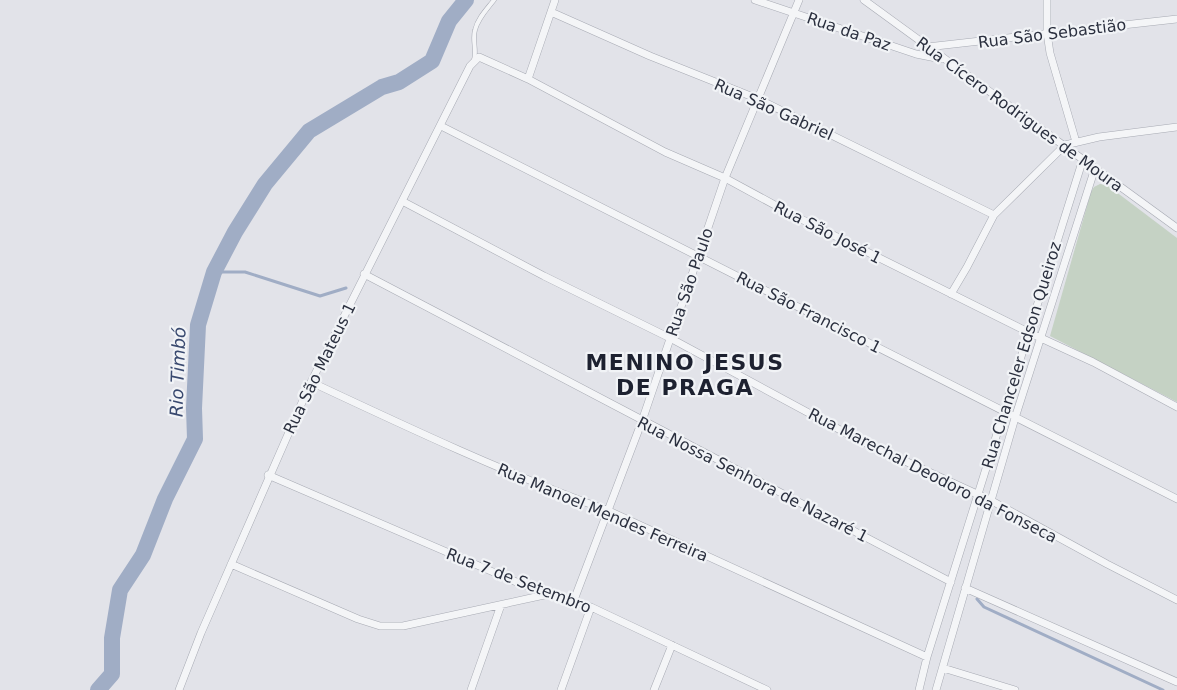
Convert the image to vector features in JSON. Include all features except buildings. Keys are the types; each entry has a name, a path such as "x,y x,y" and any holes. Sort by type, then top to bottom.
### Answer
{"street":[{"path":"528,79 555,0"},
{"name":"Rua da Paz","path":"755,0 916,54 944,60"},
{"name":"Rua São Paulo","path":"574,600 642,421 725,178 799,0"},
{"name":"Rua Cícero Rodrigues de Moura","path":"864,0 1177,228"},
{"path":"1047,0 1047,33 1056,75 1076,142"},
{"name":"Rua São Gabriel","path":"551,12 639,52 758,99 994,215"},
{"name":"Rua São Sebastião","path":"927,47 1177,19"},
{"name":"Rua São José 1","path":"476,59 528,79 665,152 725,178 795,216 1029,333 1093,362 1177,406"},
{"name":"Rua São Mateus 1","path":"179,690 189,661 268,475 311,382 364,274 476,59"},
{"name":"Rua São Francisco 1","path":"441,126 1177,499"},
{"path":"951,294 994,215 1065,145 1098,136 1177,128"},
{"name":"Rua Chanceler Edson Queiroz","path":"919,690 927,657 1083,159"},
{"name":"Rua Chanceler Edson Queiroz","path":"936,690 1015,418 1095,168"},
{"name":"Rua Marechal Deodoro da Fonseca","path":"402,201 525,266 670,338 857,439 992,501 1177,600"},
{"name":"Rua Nossa Senhora de Nazaré 1","path":"364,274 951,582"},
{"name":"Rua Manoel Mendes Ferreira","path":"311,382 486,462 556,492 609,511 927,657"},
{"name":"Rua 7 de Setembro","path":"268,475 521,584 591,607 767,690"},
{"path":"231,564 358,619 380,626 404,626 549,594"},
{"path":"966,588 1177,682"},
{"path":"471,690 501,605"},
{"path":"561,690 591,607"},
{"path":"654,690 672,645"},
{"path":"943,668 1015,690"}],"lane":[{"path":"476,59 474,31 485,11 495,0"}],"green space":[{"path":"1100,184 1107,185 1177,238 1177,402 1050,336 1091,192"}],"waterway":[{"name":"Rio Timbó","path":"98,690 112,674 112,638 120,590 143,555 165,499 195,439 194,408 198,325 214,272 235,232 265,184 309,131 382,87 399,82 432,61 449,21 466,0"},
{"path":"214,272 245,272 320,296 346,288"},
{"path":"977,599 984,607 1163,690"}],"district":[{"name":"MENINO JESUS DE PRAGA","path":"685,374"}]}
